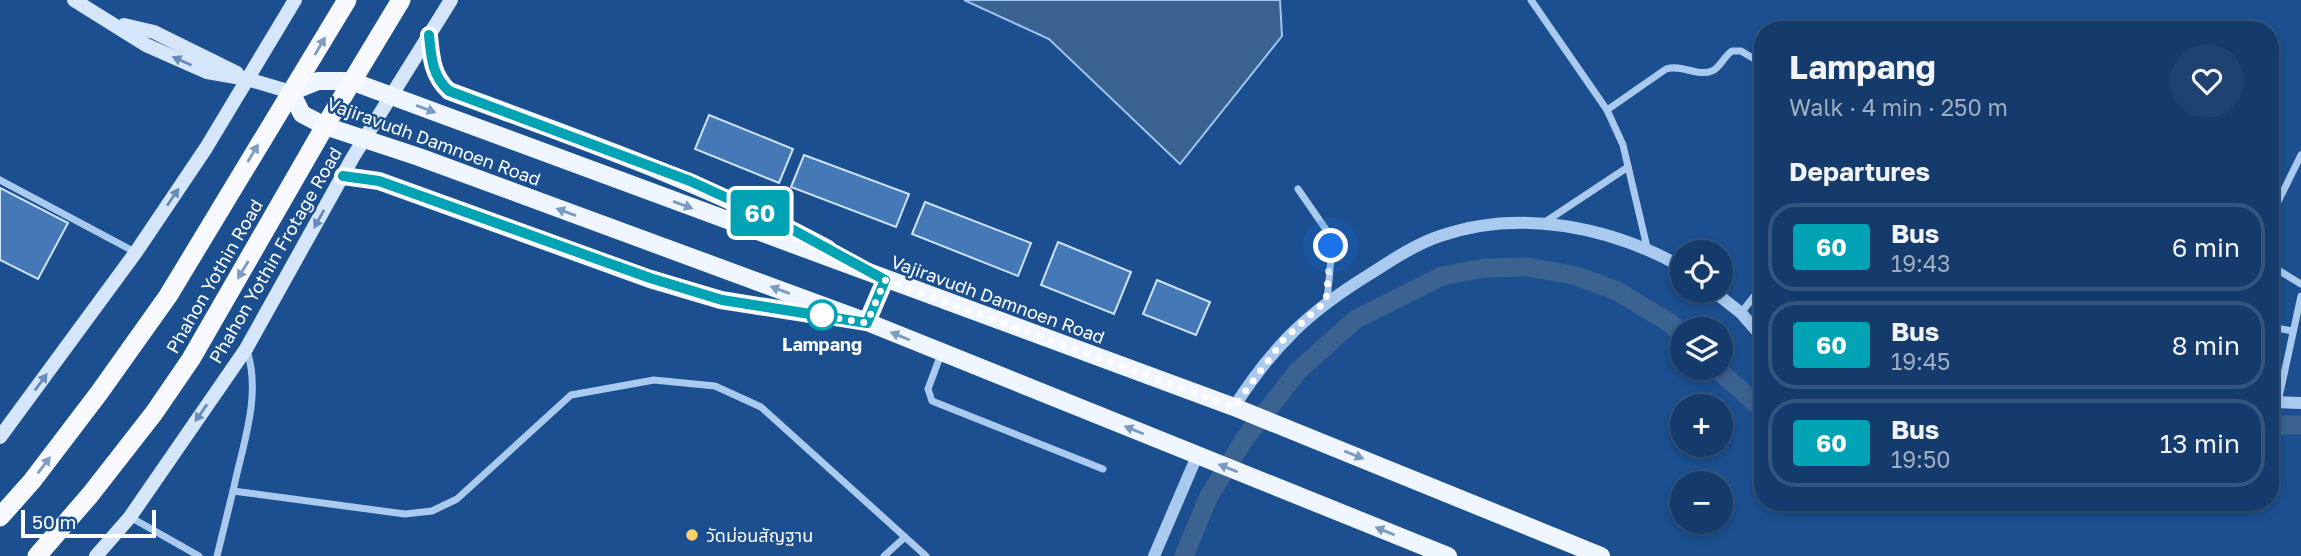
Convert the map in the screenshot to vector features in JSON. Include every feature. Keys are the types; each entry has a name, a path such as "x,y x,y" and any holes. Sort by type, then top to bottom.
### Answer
{"highway":[{"name":"Phahon Yothin Road","path":"0,517 32,481 91,404 168,296 347,0"},
{"name":"Phahon Yothin Road","path":"37,556 90,495 154,413 191,359 351,81 401,0"}],"main road":[{"path":"74,0 146,45 207,72 247,79 291,92"},
{"path":"0,437 136,253 206,148 295,0"},
{"name":"Phahon Yothin Frotage Road","path":"96,556 130,517 246,349 365,138 451,0"},
{"path":"343,176 379,181 650,278 722,300 867,323 885,280 773,219 690,181 449,91 442,85 432,65 429,35"},
{"name":"Vajiravudh Damnoen Road","path":"1448,556 867,323 365,138 325,126 302,114 291,92 318,81 351,81 1234,407 1601,556"}],"street":[{"path":"1531,0 1607,110 1623,145 1647,247"},
{"path":"1607,110 1666,69 1675,66 1702,73 1714,71 1732,51 1741,51 1754,59"},
{"path":"2279,200 2301,155"},
{"path":"1545,222 1628,167"},
{"path":"0,180 136,253"},
{"path":"1298,189 1327,231 1331,259 1326,301"},
{"path":"1234,407 1284,339 1326,301 1394,259 1440,236 1497,223 1545,222 1647,247 1670,260"},
{"path":"2279,271 2301,284"},
{"path":"1741,313 1754,296"},
{"path":"2279,383 2301,296"},
{"path":"1728,303 1754,328"},
{"path":"2279,329 2293,331"},
{"path":"217,556 233,491 253,384 252,366 246,349"},
{"path":"942,353 928,389 932,401 1103,469"},
{"path":"233,491 381,512 405,514 432,511 457,499 571,395 654,380 715,386 761,407 926,556"},
{"path":"2279,402 2301,403"},
{"path":"1154,556 1197,456"},
{"path":"130,517 199,556"},
{"path":"884,556 905,537"}],"water":[{"path":"964,0 1280,0 1282,36 1180,164 1049,39"}],"building":[{"path":"709,115 793,149 779,183 695,149"},
{"path":"804,155 909,194 896,227 791,187"},
{"path":"0,188 68,223 38,279 0,260"},
{"path":"925,202 1031,243 1018,276 912,234"},
{"path":"1058,242 1131,272 1114,314 1041,285"},
{"path":"1157,280 1210,302 1196,335 1143,314"}],"waterway":[{"path":"1184,556 1209,496 1246,437 1298,371 1356,319 1442,276 1485,268 1528,267 1577,276 1617,291 1670,323"},
{"path":"1729,380 1754,402"},
{"path":"2279,425 2301,425"}],"bus line":[{"name":"60","path":"343,176 379,181 650,278 722,300 867,323 885,280 773,219 690,181 449,91 442,85 432,65 429,35"}],"place":[{"name":"Lampang","path":"822,315"},
{"name":"วัดม่อนสัญฐาน","path":"692,535"}],"route":[{"path":"822,315 818,315 867,323 885,280 1234,407 1253,377 1284,339 1326,301 1331,246"}]}
